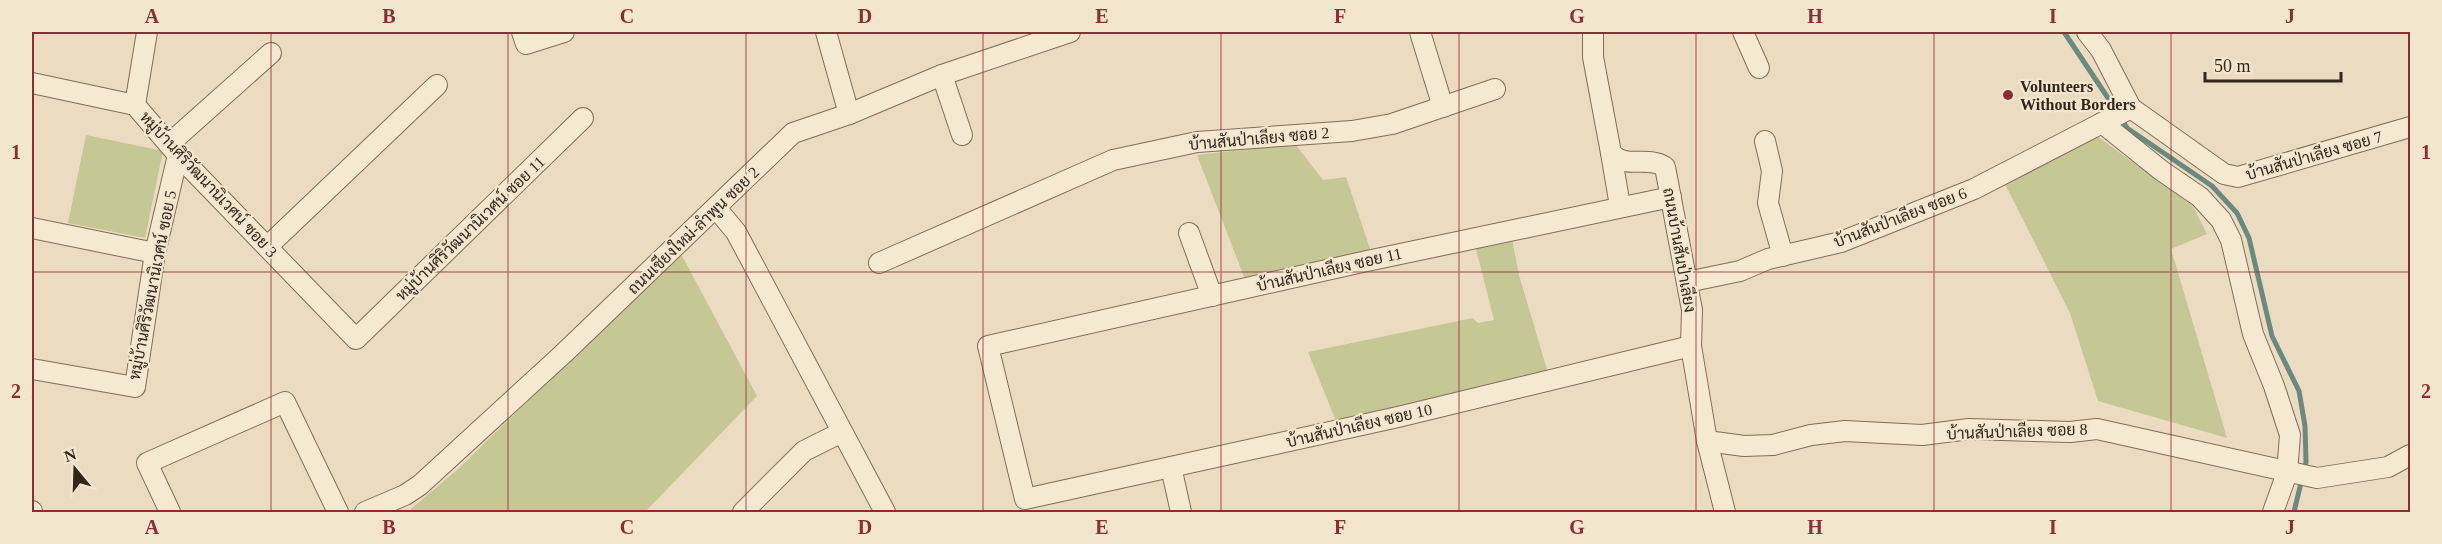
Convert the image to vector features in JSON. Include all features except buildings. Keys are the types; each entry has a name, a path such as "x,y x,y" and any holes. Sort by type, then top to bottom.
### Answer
{"street":[{"path":"135,105 147,32"},
{"path":"524,38 564,32"},
{"path":"826,32 849,114"},
{"name":"ถนนเชียงใหม่-ลำพูน ซอย 2","path":"365,513 405,495 420,485 563,354 793,133 849,114 942,75 1070,32"},
{"path":"1420,32 1443,106"},
{"path":"1593,32 1593,57 1620,206"},
{"path":"1743,32 1759,68"},
{"path":"2087,32 2101,50 2118,114 2163,171 2200,197 2221,220 2231,240 2253,334 2274,386 2301,475"},
{"path":"173,149 271,53"},
{"path":"942,75 962,135"},
{"name":"หมู่บ้านศิริวัฒนานิเวศน์ ซอย 3","path":"32,83 135,105 173,149 356,339"},
{"path":"268,246 437,85"},
{"name":"บ้านสันป่าเลียง ซอย 2","path":"879,263 1113,160 1197,142 1352,131 1392,124 1495,89"},
{"name":"บ้านสันป่าเลียง ซอย 7","path":"2118,114 2224,174 2238,177 2410,127"},
{"name":"บ้านสันป่าเลียง ซอย 6","path":"1687,282 1740,272 1768,259 1841,242 1974,189 2118,114"},
{"name":"หมู่บ้านศิริวัฒนานิเวศน์ ซอย 11","path":"356,339 583,118"},
{"path":"1765,141 1772,171 1768,203 1783,256"},
{"name":"หมู่บ้านศิริวัฒนานิเวศน์ ซอย 5","path":"32,369 135,387 173,149"},
{"name":"ถนนบ้านสันป่าเลียง","path":"1611,153 1623,162 1662,164 1665,167 1692,310 1691,346 1707,441 1725,513"},
{"name":"บ้านสันป่าเลียง ซอย 11","path":"1025,499 988,346 1620,206 1671,197"},
{"path":"716,208 736,232 885,513"},
{"path":"32,228 155,253"},
{"path":"1189,234 1212,296"},
{"name":"บ้านสันป่าเลียง ซอย 10","path":"1025,499 1398,417 1691,346"},
{"path":"170,513 147,463 285,402 338,513"},
{"name":"บ้านสันป่าเลียง ซอย 8","path":"1707,441 1744,446 1773,445 1811,435 1845,431 1922,435 1970,429 2070,432 2097,429 2301,475"},
{"path":"743,513 804,451 842,432"},
{"path":"2273,513 2301,475 2388,467 2410,455"},
{"path":"1170,467 1181,513"}],"green space":[{"path":"86,135 163,151 145,238 68,223"},
{"path":"2097,136 2193,206 2207,234 2171,249 2227,438 2098,401 2070,313 2004,182"},
{"path":"1295,144 1323,180 1346,177 1371,252 1246,282 1197,155"},
{"path":"1512,239 1519,275 1548,373 1336,421 1308,352 1473,318 1478,323 1494,320 1476,249"},
{"path":"680,252 757,396 645,512 412,512 411,509 458,469"}],"waterway":[{"path":"2064,32 2116,110"},
{"path":"2121,118 2127,128 2212,186 2237,213 2249,238 2272,336 2299,391 2305,426 2306,462 2294,512"}],"place":[{"name":"Volunteers Without Borders","path":"2008,95"}]}
